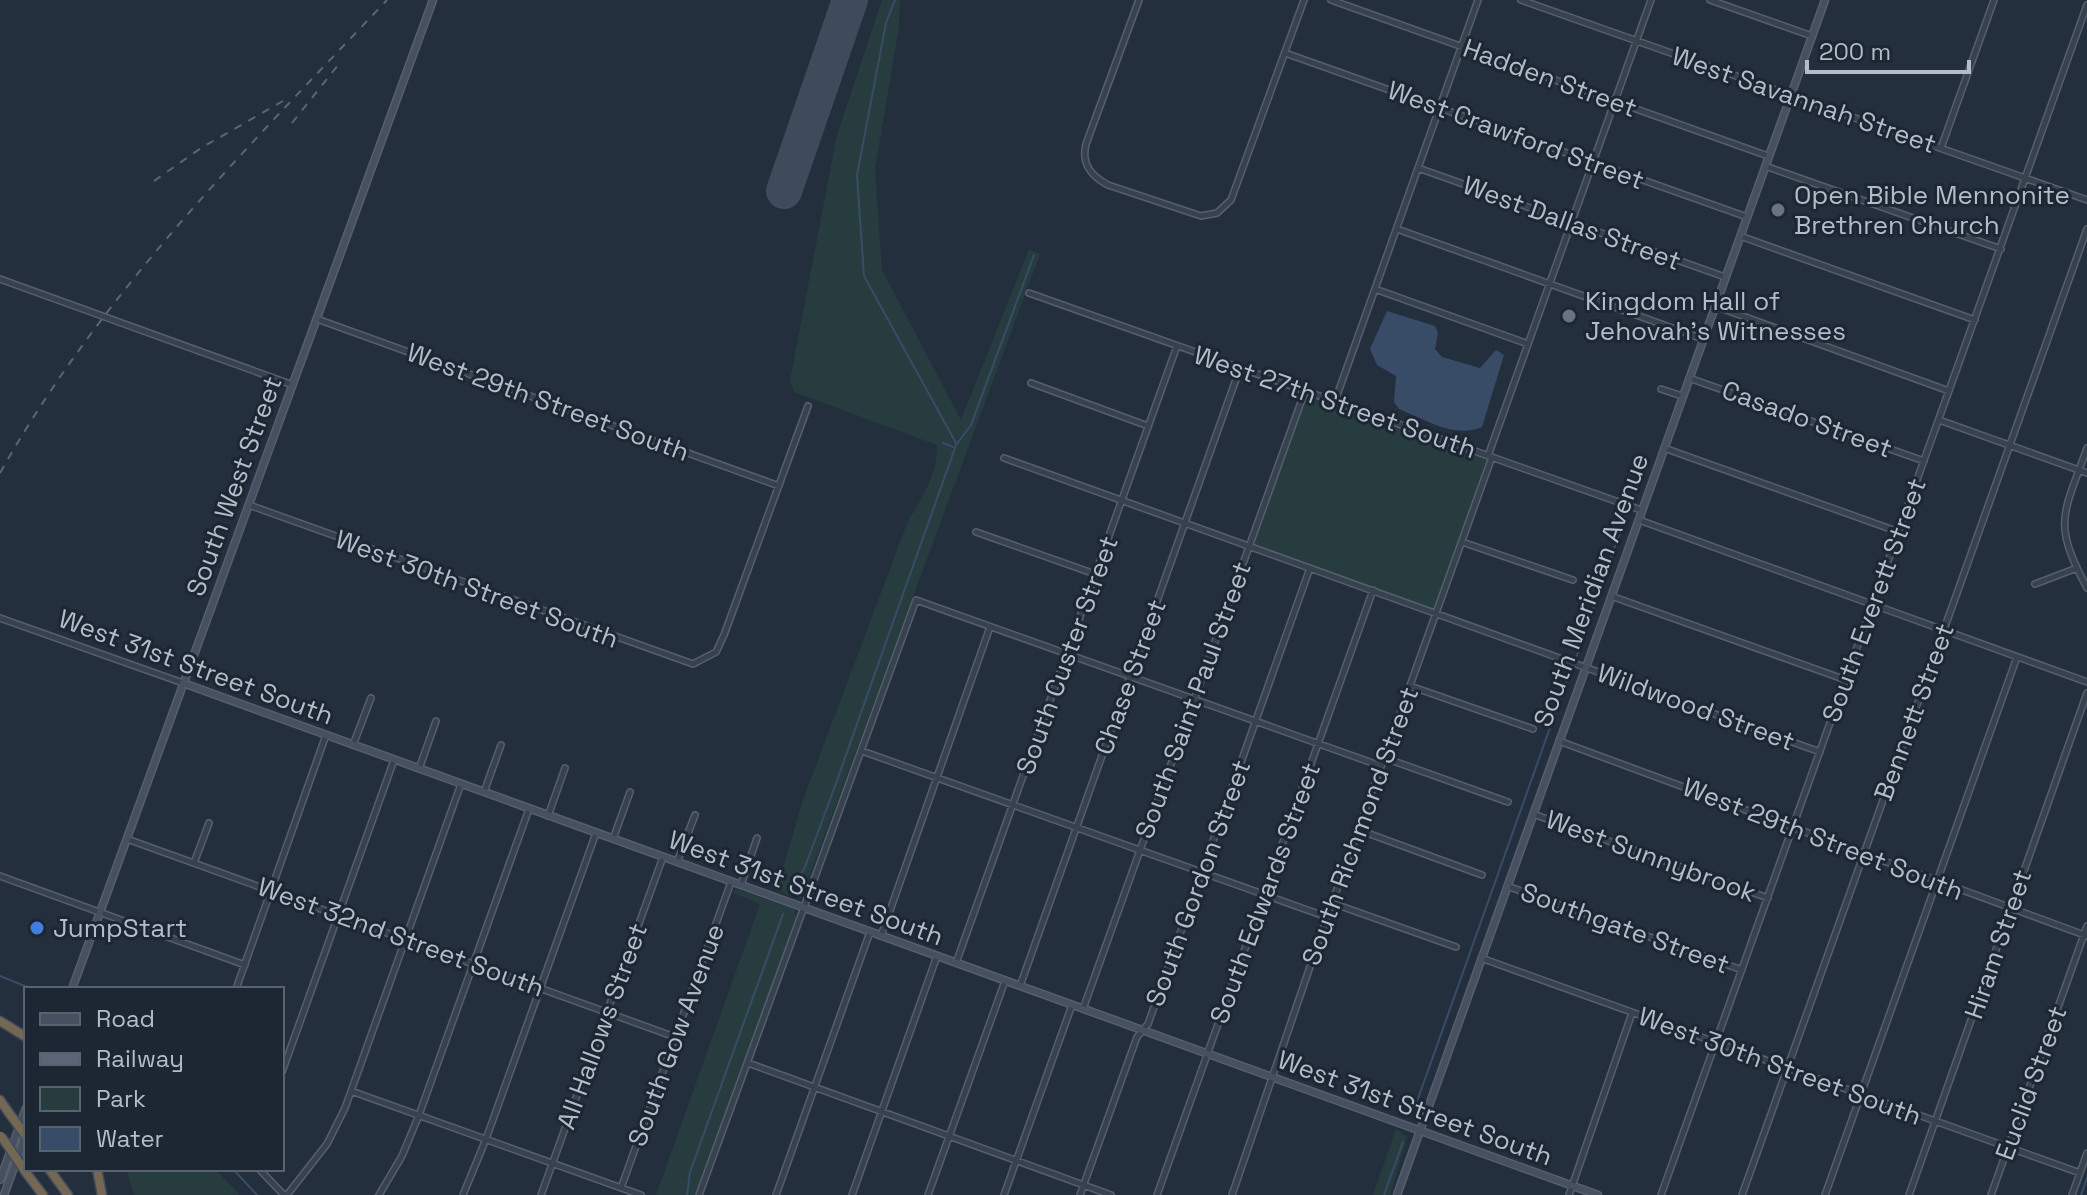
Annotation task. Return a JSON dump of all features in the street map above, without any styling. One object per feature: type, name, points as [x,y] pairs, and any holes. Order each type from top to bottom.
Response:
[{"type":"highway","points":[[0,1021],[24,1036]]},
{"type":"highway","points":[[0,1100],[24,1132]]},
{"type":"highway","points":[[0,1136],[24,1170]]},
{"type":"highway","points":[[25,1171],[43,1195]]},
{"type":"highway","points":[[50,1171],[68,1195]]},
{"type":"highway","points":[[97,1171],[102,1195]]},
{"type":"street","name":"South West Street","points":[[74,987],[433,0]]},
{"type":"street","points":[[1139,0],[1086,144],[1088,169],[1108,185],[1196,216],[1219,212],[1233,196],[1304,0]]},
{"type":"street","name":"Hadden Street","points":[[1331,0],[1768,156]]},
{"type":"street","points":[[1335,401],[1478,0]]},
{"type":"street","name":"West Savannah Street","points":[[1521,0],[2087,200]]},
{"type":"street","name":"South Richmond Street","points":[[1232,1195],[1651,0]]},
{"type":"street","points":[[1710,0],[1812,36]]},
{"type":"street","name":"South Meridian Avenue","points":[[1397,1195],[1825,0]]},
{"type":"street","points":[[1941,148],[1994,0]]},
{"type":"street","name":"South Everett Street","points":[[1661,1195],[2087,5]]},
{"type":"street","name":"West Crawford Street","points":[[1285,53],[1747,217]]},
{"type":"street","points":[[1765,166],[2001,249]]},
{"type":"street","name":"West Dallas Street","points":[[1418,168],[1725,277]]},
{"type":"street","points":[[1397,229],[1703,339]]},
{"type":"street","name":"Bennett Street","points":[[1742,1195],[2087,229]]},
{"type":"street","points":[[1740,236],[1975,320]]},
{"type":"street","points":[[0,279],[293,385]]},
{"type":"street","points":[[1375,289],[1528,344]]},
{"type":"street","name":"West 27th Street South","points":[[1029,293],[1641,510]]},
{"type":"street","points":[[1715,306],[1949,391]]},
{"type":"street","name":"West 29th Street South","points":[[317,319],[779,486]]},
{"type":"street","name":"South Custer Street","points":[[956,963],[1177,346]]},
{"type":"street","name":"Chase Street","points":[[1020,986],[1240,368]]},
{"type":"street","name":"Casado Street","points":[[1689,378],[1924,461]]},
{"type":"street","points":[[1031,383],[1148,426]]},
{"type":"street","points":[[1661,389],[1682,396]]},
{"type":"street","name":"South Saint Paul Street","points":[[1083,1009],[1305,391]]},
{"type":"street","points":[[779,486],[808,406]]},
{"type":"street","points":[[1939,420],[2087,473]]},
{"type":"street","points":[[1664,448],[1899,532]]},
{"type":"street","points":[[2087,448],[2062,527],[2064,543],[2087,588]]},
{"type":"street","name":"Wildwood Street","points":[[1004,458],[1820,752]]},
{"type":"street","name":"West 30th Street South","points":[[249,505],[677,661],[693,664],[716,652],[779,486]]},
{"type":"street","points":[[1638,520],[2087,682]]},
{"type":"street","points":[[976,532],[1095,574]]},
{"type":"street","points":[[1462,542],[1573,580]]},
{"type":"street","name":"South Gordon Street","points":[[1080,1195],[1137,1037],[1144,1031],[1310,568]]},
{"type":"street","points":[[2035,584],[2077,568]]},
{"type":"street","name":"South Edwards Street","points":[[1157,1195],[1373,590]]},
{"type":"street","points":[[1611,596],[1846,680]]},
{"type":"street","points":[[699,1195],[916,600],[1381,766]]},
{"type":"street","name":"West 31st Street South","points":[[0,618],[1598,1195]]},
{"type":"street","points":[[881,936],[990,627]]},
{"type":"street","points":[[1825,1195],[2017,657]]},
{"type":"street","points":[[1410,686],[1533,729]]},
{"type":"street","name":"Hiram Street","points":[[1909,1195],[2087,693]]},
{"type":"street","points":[[353,745],[371,698]]},
{"type":"street","points":[[419,769],[436,721]]},
{"type":"street","points":[[237,987],[326,735]]},
{"type":"street","name":"West 29th Street South","points":[[1559,740],[1794,825],[1863,856],[2085,936]]},
{"type":"street","points":[[484,792],[501,745]]},
{"type":"street","points":[[862,751],[1327,917]]},
{"type":"street","points":[[1385,758],[1508,802]]},
{"type":"street","points":[[284,1066],[394,760]]},
{"type":"street","points":[[548,816],[565,768]]},
{"type":"street","points":[[261,1171],[286,1195],[327,1144],[351,1091],[461,784]]},
{"type":"street","points":[[613,839],[630,792]]},
{"type":"street","points":[[379,1195],[402,1156],[419,1115],[529,809]]},
{"type":"street","name":"West Sunnybrook","points":[[1533,814],[1768,898]]},
{"type":"street","points":[[677,862],[695,815]]},
{"type":"street","points":[[194,863],[209,823]]},
{"type":"street","points":[[1359,830],[1482,875]]},
{"type":"street","points":[[463,1195],[596,833]]},
{"type":"street","points":[[741,885],[757,838]]},
{"type":"street","name":"West 32nd Street South","points":[[126,839],[675,1037]]},
{"type":"street","name":"All Hallows Street","points":[[541,1195],[663,857]]},
{"type":"street","points":[[0,876],[245,965]]},
{"type":"street","name":"South Gow Avenue","points":[[621,1188],[731,882]]},
{"type":"street","name":"Southgate Street","points":[[1507,886],[1742,970]]},
{"type":"street","points":[[1332,903],[1456,947]]},
{"type":"street","name":"Euclid Street","points":[[1991,1195],[2087,926]]},
{"type":"street","points":[[776,1195],[870,932]]},
{"type":"street","points":[[852,1195],[937,956]]},
{"type":"street","name":"West 30th Street South","points":[[1481,958],[2080,1173]]},
{"type":"street","points":[[928,1195],[1005,981]]},
{"type":"street","points":[[1004,1195],[1072,1005]]},
{"type":"street","points":[[1569,1195],[1632,1013]]},
{"type":"street","points":[[748,1063],[1111,1195]]},
{"type":"street","points":[[351,1091],[641,1195]]},
{"type":"street","points":[[0,1180],[24,1114]]},
{"type":"street","points":[[4,1195],[24,1140]]},
{"type":"street","points":[[2072,1195],[2087,1153]]},
{"type":"green space","points":[[882,0],[900,0],[899,27],[875,168],[882,270],[961,420],[1029,249],[1040,254],[801,899],[776,891],[803,800],[908,521],[928,485],[937,455],[937,445],[794,392],[790,380],[837,135]]},
{"type":"green space","points":[[1305,391],[1492,457],[1437,613],[1249,545]]},
{"type":"green space","points":[[736,889],[794,909],[796,918],[696,1195],[656,1195],[760,904],[731,892]]},
{"type":"green space","points":[[1396,1129],[1407,1137],[1390,1195],[1373,1195]]},
{"type":"green space","points":[[127,1171],[217,1171],[240,1195],[134,1195]]},
{"type":"water","points":[[1387,311],[1435,326],[1438,333],[1435,349],[1442,357],[1480,368],[1496,350],[1504,355],[1482,427],[1461,431],[1450,429],[1399,409],[1394,402],[1396,376],[1377,365],[1370,349]]},
{"type":"waterway","points":[[895,0],[886,23],[857,175],[864,276],[956,443]]},
{"type":"waterway","points":[[793,887],[805,867],[835,786],[956,445],[971,425],[1034,255]]},
{"type":"waterway","points":[[943,443],[953,447]]},
{"type":"waterway","points":[[1576,658],[1626,515]]},
{"type":"waterway","points":[[1414,1110],[1572,666]]},
{"type":"waterway","points":[[687,1195],[690,1172],[783,914]]},
{"type":"waterway","points":[[0,976],[27,987]]},
{"type":"waterway","points":[[1384,1195],[1403,1142]]},
{"type":"waterway","points":[[235,1171],[257,1195]]},
{"type":"waterway","points":[[2081,1195],[2087,1178]]},
{"type":"runway","points":[[784,191],[850,0]]},
{"type":"railway","points":[[0,473],[40,407],[130,283],[229,168],[387,0]]},
{"type":"railway","points":[[292,123],[339,64]]},
{"type":"railway","points":[[154,181],[201,148],[283,101]]},
{"type":"place","name":"Open Bible Mennonite Brethren Church","points":[[1778,210]]},
{"type":"place","name":"Kingdom Hall of Jehovah's Witnesses","points":[[1569,316]]},
{"type":"place","name":"JumpStart","points":[[37,928]]}]
